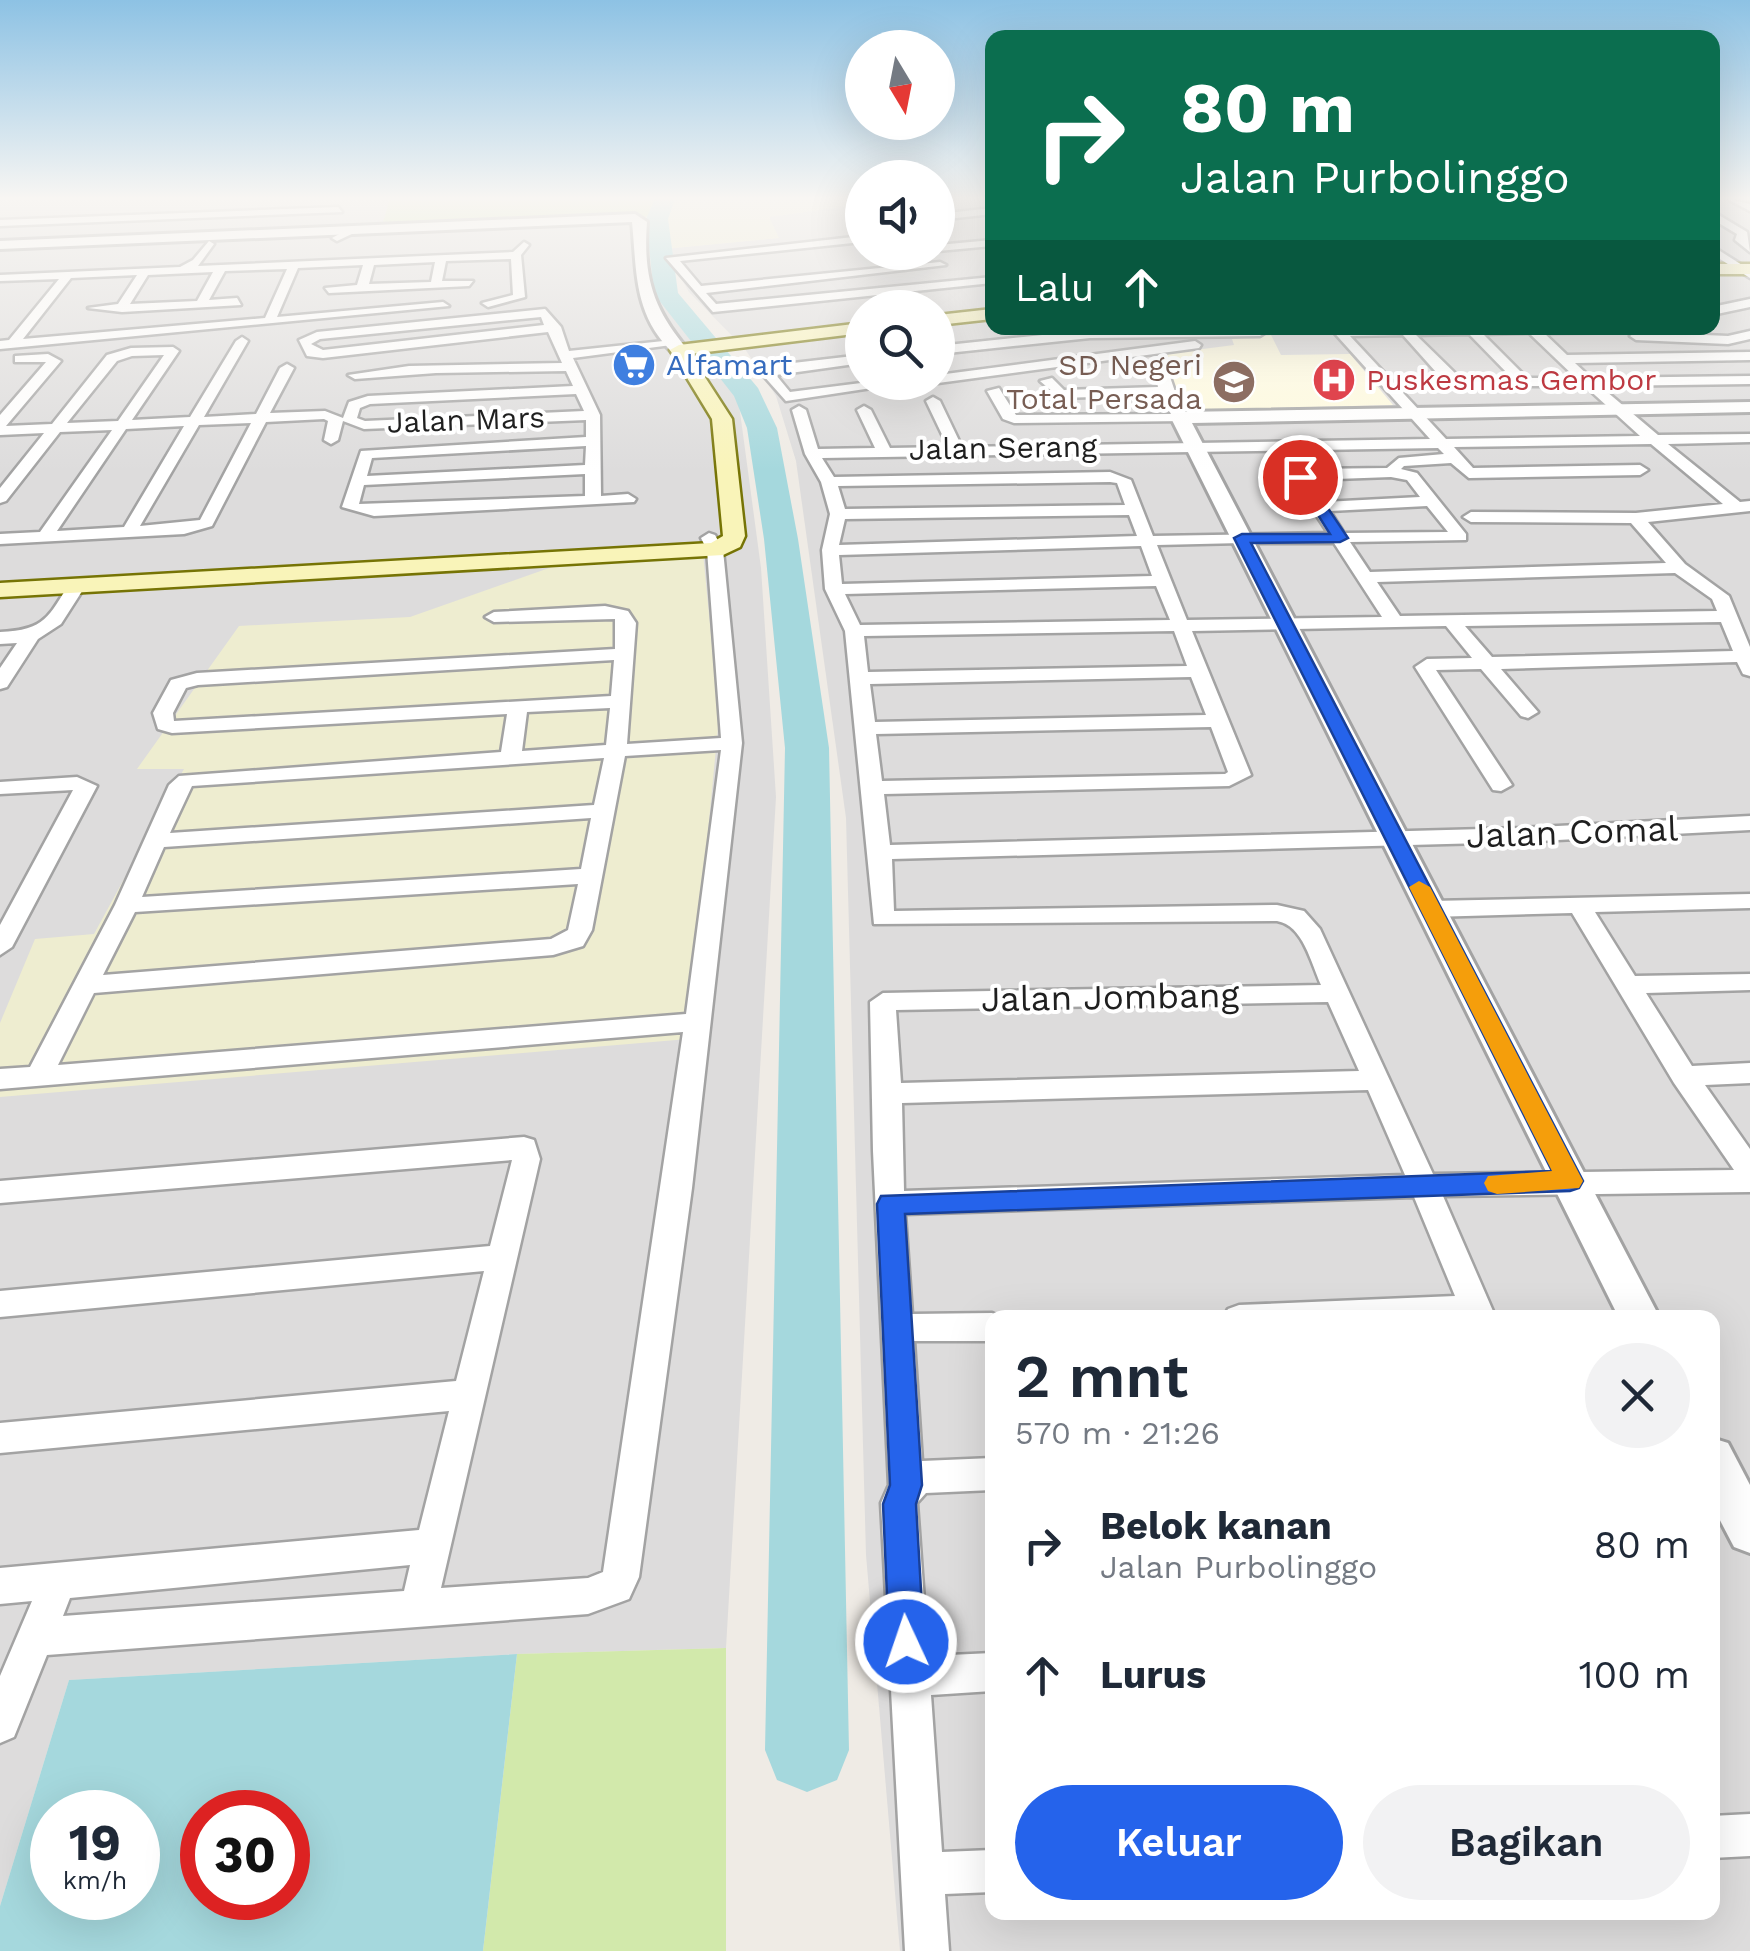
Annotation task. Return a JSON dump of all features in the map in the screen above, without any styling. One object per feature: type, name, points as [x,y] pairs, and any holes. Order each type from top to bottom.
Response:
[{"type":"main road","points":[[955,316],[985,313]]},
{"type":"main road","points":[[678,347],[719,339],[845,328]]},
{"type":"main road","points":[[678,347],[845,328]]},
{"type":"main road","points":[[0,590],[732,542],[724,428],[678,347]]},
{"type":"main road","points":[[0,582],[712,544]]},
{"type":"street","points":[[11,341],[55,290]]},
{"type":"street","points":[[122,308],[133,290]]},
{"type":"street","points":[[201,304],[208,290]]},
{"type":"street","points":[[271,318],[283,290]]},
{"type":"street","points":[[473,304],[519,298],[519,290]]},
{"type":"street","points":[[355,375],[401,369],[430,372],[678,347],[644,290]]},
{"type":"street","points":[[697,290],[710,307],[718,308],[889,290]]},
{"type":"street","points":[[94,308],[238,302]]},
{"type":"street","points":[[1720,309],[1750,303]]},
{"type":"street","points":[[11,341],[455,306]]},
{"type":"street","points":[[555,327],[323,354],[312,353],[303,342],[318,336],[548,314],[555,327],[584,390],[593,415],[593,501]]},
{"type":"street","points":[[955,348],[1092,335]]},
{"type":"street","points":[[1115,335],[1141,354]]},
{"type":"street","points":[[955,376],[1141,354],[1218,341],[1230,335]]},
{"type":"street","points":[[1342,335],[1409,412],[1472,474],[1640,470]]},
{"type":"street","points":[[1411,335],[1452,380],[1750,380]]},
{"type":"street","points":[[1477,335],[1524,383]]},
{"type":"street","points":[[1539,335],[1652,439],[1742,506]]},
{"type":"street","points":[[1704,335],[1747,338]]},
{"type":"street","points":[[129,532],[242,341]]},
{"type":"street","points":[[0,498],[114,356],[174,352],[44,537]]},
{"type":"street","points":[[1566,359],[1750,356]]},
{"type":"street","points":[[0,360],[54,361],[0,428]]},
{"type":"street","points":[[845,361],[776,369],[769,374],[786,396],[845,389]]},
{"type":"street","points":[[0,539],[184,529],[206,523],[287,368]]},
{"type":"street","points":[[1162,374],[1173,404],[1636,1310]]},
{"type":"street","points":[[1048,381],[1060,394],[1173,404],[1409,412],[1750,407]]},
{"type":"street","name":"Jalan Mars","points":[[584,390],[368,400],[356,403],[350,422],[358,425],[593,415]]},
{"type":"street","points":[[994,391],[1008,416],[1014,419],[1173,404]]},
{"type":"street","points":[[933,401],[956,448]]},
{"type":"street","points":[[799,410],[812,454],[829,482],[838,514],[830,550],[834,589],[854,631],[861,678],[880,852],[882,919],[1296,916],[1308,930],[1373,1080],[1425,1184],[1477,1310]]},
{"type":"street","points":[[864,410],[883,450]]},
{"type":"street","points":[[0,428],[330,416],[336,419],[331,440]]},
{"type":"street","name":"Jalan Serang","points":[[812,454],[956,448],[1750,438]]},
{"type":"street","points":[[594,440],[374,452],[363,457],[350,506],[361,511],[628,500]]},
{"type":"street","points":[[1391,472],[1399,462],[1453,458]]},
{"type":"street","points":[[356,481],[594,468]]},
{"type":"street","points":[[830,550],[1242,538],[1340,538],[1458,538],[1412,476],[1391,472],[1302,476],[1320,507],[1340,538],[1366,577],[1393,620]]},
{"type":"street","points":[[829,482],[1110,477],[1124,482],[1240,772],[1238,778],[871,788]]},
{"type":"street","points":[[1320,507],[1432,502]]},
{"type":"street","points":[[1454,530],[1480,530],[1471,517],[1636,518],[1742,506]]},
{"type":"street","points":[[838,514],[1135,510]]},
{"type":"street","points":[[1501,785],[1424,668],[1433,663],[1747,663],[1738,627],[1716,590],[1679,568],[1636,518]]},
{"type":"street","points":[[37,1638],[588,1596],[616,1586],[621,1577],[732,743],[712,544]]},
{"type":"street","points":[[1366,577],[1679,568]]},
{"type":"street","points":[[834,589],[1162,581]]},
{"type":"street","points":[[0,638],[30,637],[48,630],[77,586]]},
{"type":"street","points":[[86,985],[569,943],[580,930],[616,751],[627,624],[615,612],[494,616]]},
{"type":"street","points":[[854,631],[1449,619],[1738,627]]},
{"type":"street","points":[[1449,619],[1528,712]]},
{"type":"street","points":[[0,683],[30,637]]},
{"type":"street","points":[[623,701],[172,727],[165,725],[163,713],[178,684],[197,679],[626,654]]},
{"type":"street","points":[[861,678],[1198,671]]},
{"type":"street","points":[[511,758],[518,708]]},
{"type":"street","points":[[866,728],[1219,721]]},
{"type":"street","points":[[40,1076],[127,905],[180,785],[191,779],[732,743]]},
{"type":"street","points":[[0,788],[77,783],[86,786],[0,947]]},
{"type":"street","points":[[156,841],[604,810]]},
{"type":"street","name":"Jalan Comal","points":[[880,852],[1394,838],[1750,823]]},
{"type":"street","points":[[127,905],[589,876]]},
{"type":"street","points":[[1431,910],[1750,901]]},
{"type":"street","points":[[1578,904],[1684,1076],[1750,1171]]},
{"type":"street","points":[[1632,986],[1750,982]]},
{"type":"street","name":"Jalan Jombang","points":[[888,1093],[883,1002],[1337,993]]},
{"type":"street","points":[[0,1079],[697,1022]]},
{"type":"street","points":[[1684,1076],[1750,1073]]},
{"type":"street","points":[[927,1951],[900,1504],[906,1485],[888,1093],[1373,1080]]},
{"type":"street","points":[[0,1192],[520,1146],[526,1151],[418,1608]]},
{"type":"street","points":[[891,1204],[1425,1184],[1750,1181]]},
{"type":"street","points":[[0,1304],[502,1257]]},
{"type":"street","points":[[898,1328],[985,1327]]},
{"type":"street","points":[[0,1438],[466,1395]]},
{"type":"street","points":[[1720,1473],[1750,1531]]},
{"type":"street","points":[[906,1485],[923,1477],[985,1474]]},
{"type":"street","points":[[0,1586],[430,1546]]},
{"type":"street","points":[[0,1724],[59,1580]]},
{"type":"street","points":[[908,1677],[985,1672]]},
{"type":"street","points":[[1720,1836],[1750,1835]]},
{"type":"street","points":[[924,1874],[985,1871]]},
{"type":"shaded area","points":[[0,290],[655,290],[738,397],[761,568],[776,797],[726,1648],[517,1654],[69,1680],[35,1790],[30,1790],[30,1808],[0,1906]]},
{"type":"shaded area","points":[[688,290],[845,290],[845,400],[955,400],[955,290],[985,290],[985,335],[1720,335],[1720,290],[1750,290],[1750,1951],[900,1951],[866,1555],[846,818],[796,461],[776,396],[745,349]]},
{"type":"shaded area","name":"SD Negeri Total Persada","points":[[1271,335],[1281,355],[1350,354],[1393,405],[1185,410],[1156,355],[1234,345],[1232,339]]},
{"type":"green space","points":[[703,553],[719,717],[688,1039],[0,1097],[0,1023],[35,939],[94,934],[184,769],[137,769],[239,626],[410,617],[566,562]]},
{"type":"green space","points":[[726,1648],[726,1951],[483,1951],[517,1654]]},
{"type":"water","points":[[517,1654],[483,1951],[0,1951],[0,1906],[30,1808],[30,1920],[160,1920],[160,1790],[35,1790],[69,1680]]},
{"type":"waterway","points":[[666,290],[748,394],[762,428],[781,539],[807,748],[807,1750]]},
{"type":"slow traffic","points":[[1419,887],[1570,1181],[1497,1183]]},
{"type":"place","name":"Alfamart","points":[[634,365]]},
{"type":"place","name":"Puskesmas Gembor","points":[[1334,380]]},
{"type":"place","name":"SD Negeri Total Persada","points":[[1234,382]]},
{"type":"route","points":[[906,1642],[900,1504],[906,1485],[891,1204],[1570,1181],[1242,538],[1340,538],[1300,477]]}]
